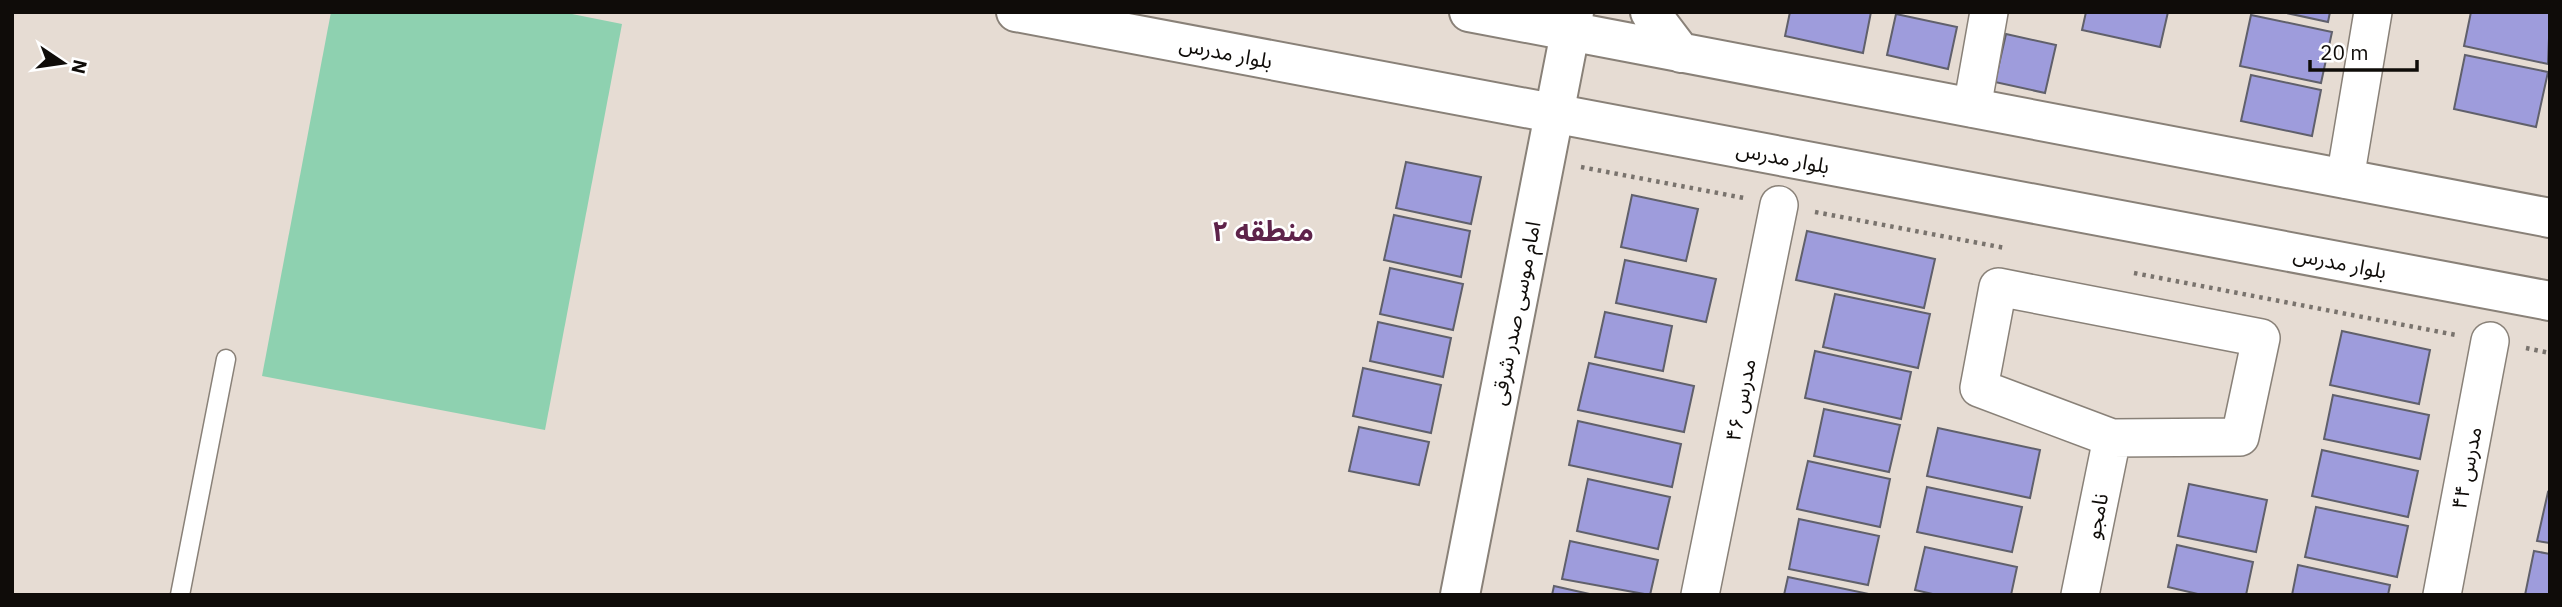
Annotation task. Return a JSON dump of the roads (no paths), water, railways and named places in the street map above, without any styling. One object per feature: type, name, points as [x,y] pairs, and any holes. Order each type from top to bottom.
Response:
[{"type":"main road","name":"بلوار مدرس","points":[[1016,12],[2550,301]]},
{"type":"main road","points":[[1469,12],[1572,22],[1681,53],[2550,218]]},
{"type":"main road","points":[[1650,12],[1681,53]]},
{"type":"main road","name":"امام موسی صدر شرقی","points":[[1460,595],[1572,22]]},
{"type":"street","points":[[1972,107],[1989,12]]},
{"type":"street","points":[[2345,179],[2373,12]]},
{"type":"street","name":"مدرس ۴۶","points":[[1700,595],[1779,205]]},
{"type":"street","points":[[1998,287],[2261,338],[2240,437],[2112,438],[1979,388],[1998,287]]},
{"type":"street","name":"مدرس ۴۴","points":[[2442,595],[2490,341]]},
{"type":"street","name":"نامجو","points":[[2080,595],[2112,438]]},
{"type":"lane","points":[[180,595],[226,359]]},
{"type":"district","name":"منطقه ۲","points":[[1263,230]]}]
